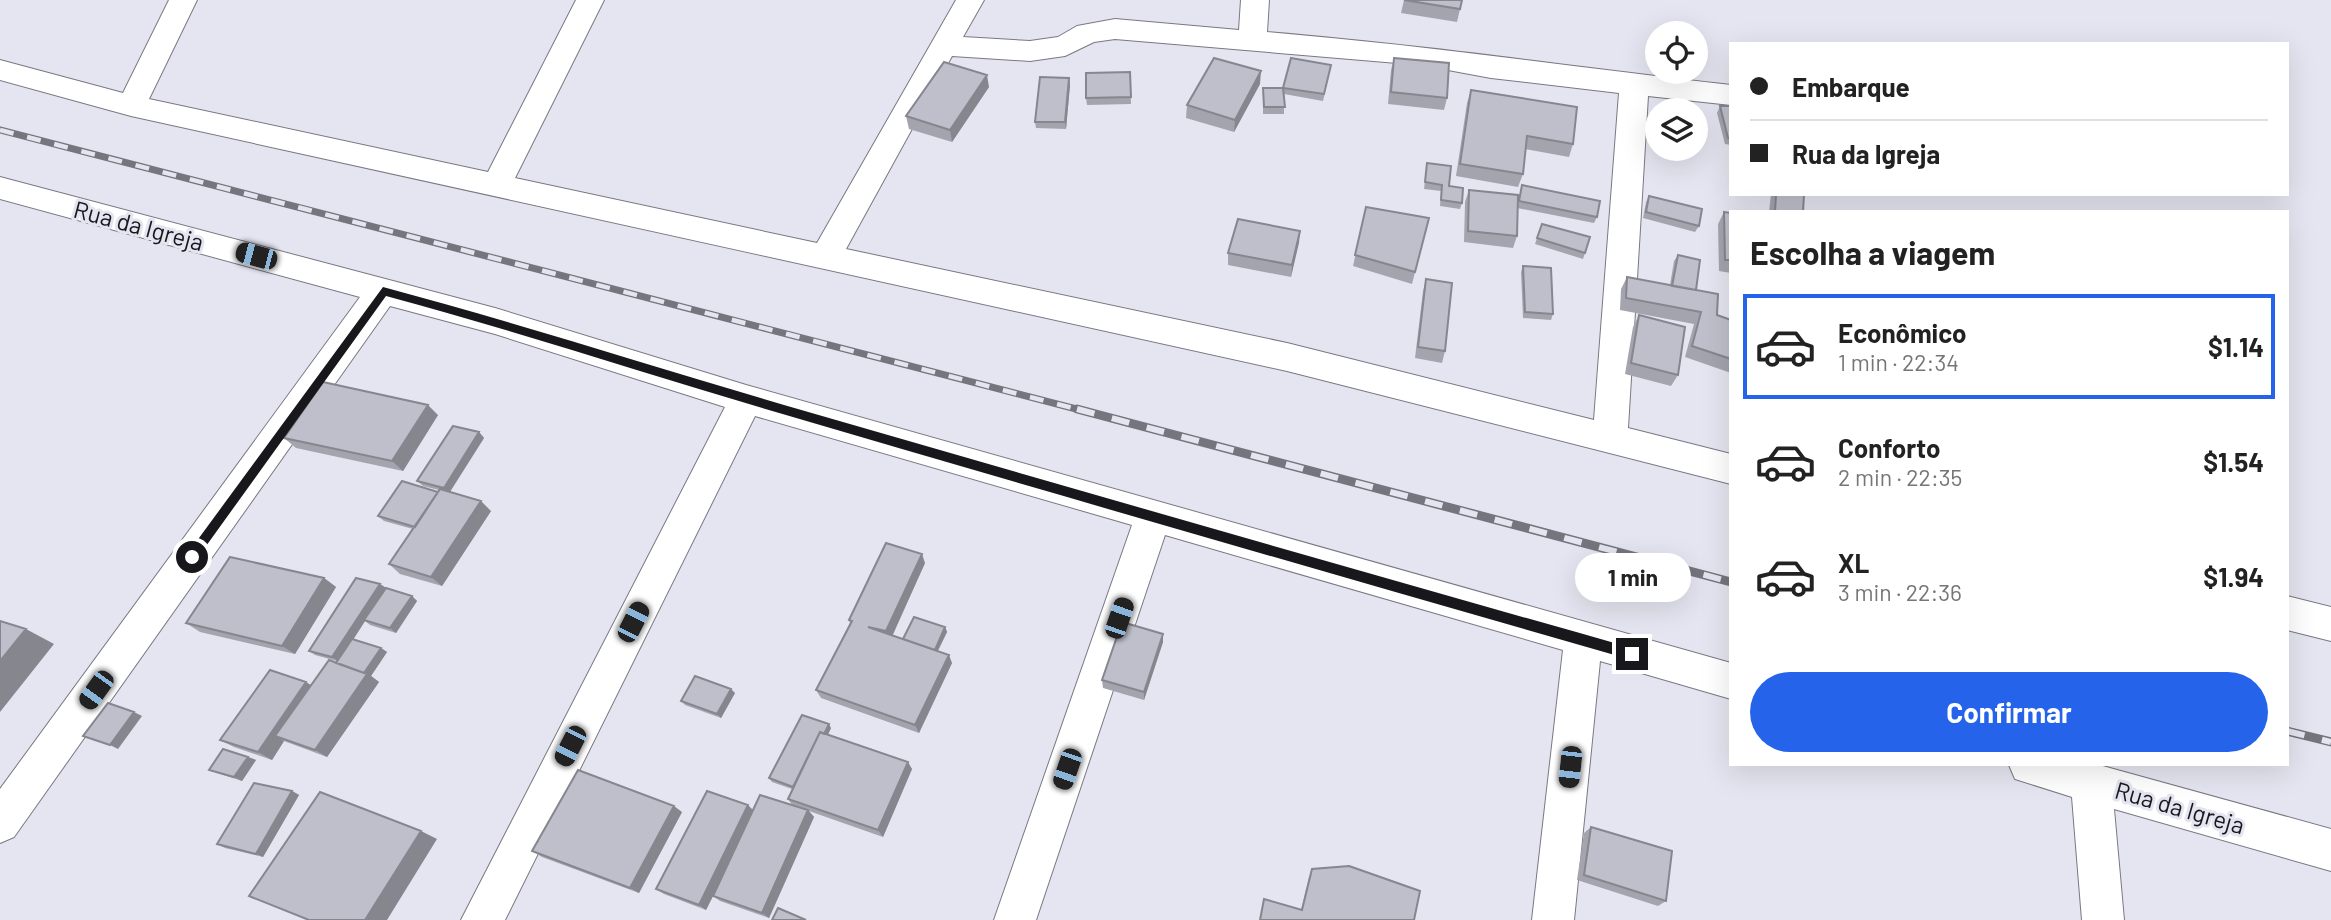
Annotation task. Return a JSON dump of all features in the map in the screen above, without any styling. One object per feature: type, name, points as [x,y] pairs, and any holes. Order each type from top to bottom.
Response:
[{"type":"street","points":[[131,106],[164,44],[183,0]]},
{"type":"street","points":[[496,186],[590,0]]},
{"type":"street","points":[[825,257],[970,0]]},
{"type":"street","points":[[1253,39],[1255,0]]},
{"type":"street","points":[[943,46],[1030,51],[1065,46],[1087,33],[1115,29],[1421,55],[1491,68],[1729,95]]},
{"type":"street","points":[[0,70],[131,106],[1287,357],[1729,469]]},
{"type":"street","points":[[1610,439],[1634,86]]},
{"type":"street","name":"Rua da Igreja","points":[[0,188],[495,321],[746,398],[1153,517],[1729,680]]},
{"type":"street","points":[[0,823],[383,291]]},
{"type":"street","points":[[482,920],[746,398]]},
{"type":"street","points":[[1016,920],[1153,517]]},
{"type":"street","points":[[2289,614],[2331,624]]},
{"type":"street","points":[[1553,920],[1583,640]]},
{"type":"street","name":"Rua da Igreja","points":[[2033,766],[2331,850]]},
{"type":"street","points":[[2091,782],[2102,920]]},
{"type":"building","points":[[1404,0],[1462,0],[1460,9]]},
{"type":"building","points":[[1214,58],[1261,71],[1235,120],[1187,105]]},
{"type":"building","points":[[1291,58],[1331,65],[1324,94],[1283,88]]},
{"type":"building","points":[[1394,58],[1449,63],[1447,98],[1391,92]]},
{"type":"building","points":[[944,62],[987,75],[950,130],[906,116]]},
{"type":"building","points":[[1130,72],[1131,97],[1086,98],[1086,73]]},
{"type":"building","points":[[1040,77],[1069,78],[1065,122],[1035,122]]},
{"type":"building","points":[[1263,88],[1283,88],[1285,107],[1264,107]]},
{"type":"building","points":[[1471,90],[1577,107],[1573,144],[1527,136],[1523,174],[1460,164]]},
{"type":"building","points":[[1720,106],[1729,106],[1728,138]]},
{"type":"building","points":[[1427,163],[1451,166],[1449,186],[1463,188],[1462,203],[1441,200],[1442,185],[1425,182]]},
{"type":"building","points":[[1522,185],[1600,201],[1597,217],[1519,201]]},
{"type":"building","points":[[1469,190],[1518,195],[1517,236],[1468,231]]},
{"type":"building","points":[[1649,196],[1702,209],[1699,226],[1646,212]]},
{"type":"building","points":[[1776,196],[1804,196],[1803,210],[1775,210]]},
{"type":"building","points":[[1366,207],[1429,218],[1415,272],[1355,255]]},
{"type":"building","points":[[1724,212],[1729,213],[1729,260],[1725,260]]},
{"type":"building","points":[[1238,219],[1300,231],[1292,265],[1228,253]]},
{"type":"building","points":[[1542,224],[1590,237],[1585,253],[1537,238]]},
{"type":"building","points":[[1678,255],[1700,260],[1696,290],[1672,286]]},
{"type":"building","points":[[1523,266],[1551,268],[1553,314],[1525,312]]},
{"type":"building","points":[[1627,277],[1718,294],[1717,315],[1729,319],[1729,358],[1692,346],[1701,312],[1626,298]]},
{"type":"building","points":[[1426,279],[1452,283],[1445,351],[1418,347]]},
{"type":"building","points":[[1639,315],[1685,327],[1678,375],[1631,363]]},
{"type":"building","points":[[323,382],[428,405],[392,461],[284,438]]},
{"type":"building","points":[[453,426],[479,432],[444,488],[417,481]]},
{"type":"building","points":[[402,481],[438,492],[415,527],[378,516]]},
{"type":"building","points":[[440,489],[481,501],[431,577],[389,564]]},
{"type":"building","points":[[886,543],[922,554],[886,631],[868,627],[949,655],[915,725],[816,690],[852,621],[849,620]]},
{"type":"building","points":[[230,557],[324,578],[282,646],[186,623]]},
{"type":"building","points":[[356,578],[380,584],[332,657],[309,651]]},
{"type":"building","points":[[386,588],[412,596],[390,628],[364,620]]},
{"type":"building","points":[[914,617],[945,627],[935,650],[903,639]]},
{"type":"building","points":[[0,621],[26,629],[0,661]]},
{"type":"building","points":[[1122,622],[1163,634],[1144,692],[1102,680]]},
{"type":"building","points":[[352,639],[381,648],[364,673],[336,663]]},
{"type":"building","points":[[329,660],[367,674],[315,750],[275,736]]},
{"type":"building","points":[[270,670],[306,682],[258,752],[220,740]]},
{"type":"building","points":[[695,676],[731,689],[717,714],[681,701]]},
{"type":"building","points":[[108,703],[134,712],[110,745],[83,736]]},
{"type":"building","points":[[802,715],[829,724],[824,734],[820,732],[793,787],[769,778]]},
{"type":"building","points":[[820,732],[908,762],[878,830],[788,799]]},
{"type":"building","points":[[223,749],[248,757],[234,777],[209,770]]},
{"type":"building","points":[[578,770],[674,806],[630,888],[532,851]]},
{"type":"building","points":[[254,783],[292,791],[256,854],[217,844]]},
{"type":"building","points":[[707,791],[748,805],[699,905],[656,889]]},
{"type":"building","points":[[320,792],[421,831],[365,920],[309,920],[249,896]]},
{"type":"building","points":[[760,795],[808,810],[762,913],[713,896]]},
{"type":"building","points":[[1591,827],[1672,851],[1666,901],[1584,875]]},
{"type":"building","points":[[1349,866],[1420,891],[1414,920],[1260,920],[1264,899],[1302,910],[1312,869]]},
{"type":"building","points":[[778,908],[806,920],[772,920]]},
{"type":"railway","points":[[0,130],[1084,411]]},
{"type":"railway","points":[[1077,409],[1729,581]]},
{"type":"railway","points":[[2289,732],[2331,742]]},
{"type":"route","points":[[192,557],[383,291],[495,321],[746,398],[1632,654]]}]
